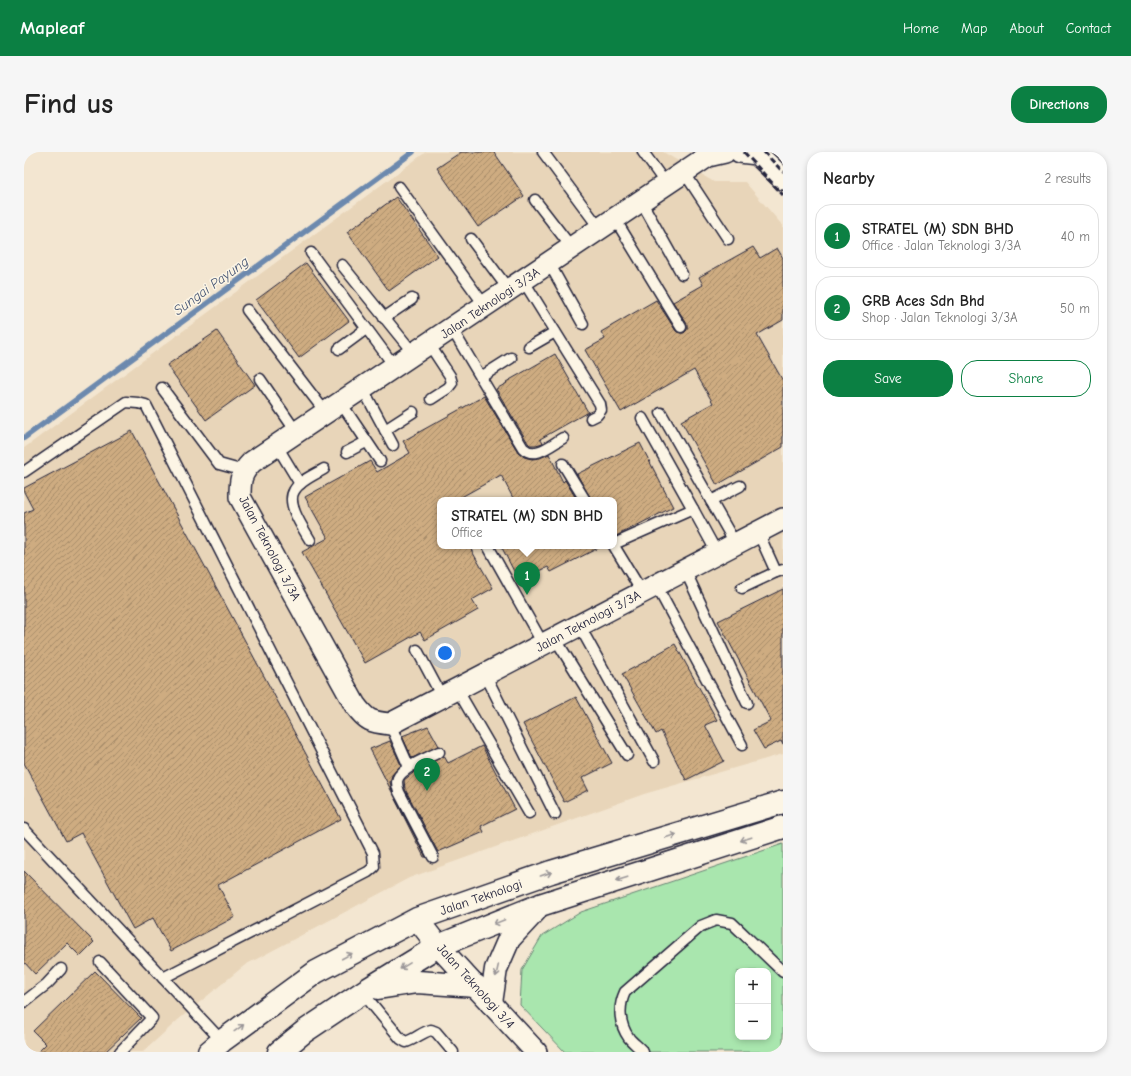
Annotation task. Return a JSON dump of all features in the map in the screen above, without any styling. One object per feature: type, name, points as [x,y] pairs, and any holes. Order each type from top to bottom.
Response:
[{"type":"street","name":"Jalan Teknologi 3/3A","points":[[724,152],[708,156],[252,462],[244,471],[240,483],[240,497],[355,705],[363,716],[376,722],[390,724],[783,519]]},
{"type":"street","points":[[740,152],[757,154],[783,179]]},
{"type":"street","name":"Jalan Teknologi","points":[[215,1046],[316,972],[417,920],[551,872],[783,802]]},
{"type":"street","points":[[283,1051],[305,1031],[365,991],[438,946],[540,905],[783,827]]},
{"type":"street","points":[[491,1003],[496,969],[509,939],[540,905]]},
{"type":"street","name":"Jalan Teknologi 3/4","points":[[417,920],[438,946],[536,1052]]},
{"type":"street","points":[[365,991],[417,982],[476,986]]},
{"type":"lane","points":[[543,152],[608,224],[681,327]]},
{"type":"lane","points":[[643,152],[666,184]]},
{"type":"lane","points":[[684,172],[728,239]]},
{"type":"lane","points":[[399,187],[485,306]]},
{"type":"lane","points":[[535,200],[572,248]]},
{"type":"lane","points":[[641,201],[682,274]]},
{"type":"lane","points":[[471,240],[516,285],[555,332],[600,404],[600,410],[597,415],[591,418]]},
{"type":"lane","points":[[311,253],[395,367]]},
{"type":"lane","points":[[549,263],[584,324]]},
{"type":"lane","points":[[342,265],[384,318],[450,376],[452,383],[448,388],[431,399]]},
{"type":"lane","points":[[384,318],[412,299]]},
{"type":"lane","points":[[247,310],[333,408],[366,442],[380,461]]},
{"type":"lane","points":[[339,349],[366,329]]},
{"type":"lane","points":[[452,329],[523,448],[528,452],[539,452],[563,438]]},
{"type":"lane","points":[[529,347],[555,332]]},
{"type":"lane","points":[[481,376],[511,358]]},
{"type":"lane","points":[[260,379],[296,433]]},
{"type":"lane","points":[[162,388],[219,464],[244,471]]},
{"type":"lane","points":[[363,388],[393,445]]},
{"type":"lane","points":[[24,472],[126,402],[146,405],[373,853],[374,867],[368,872],[163,978]]},
{"type":"lane","points":[[385,430],[413,412]]},
{"type":"lane","points":[[661,413],[736,543]]},
{"type":"lane","points":[[642,418],[717,553]]},
{"type":"lane","points":[[347,452],[366,442]]},
{"type":"lane","points":[[277,446],[300,484]]},
{"type":"lane","points":[[563,464],[583,497]]},
{"type":"lane","points":[[310,540],[292,505],[293,491],[300,484],[324,469]]},
{"type":"lane","points":[[711,501],[740,486]]},
{"type":"lane","points":[[617,544],[693,509]]},
{"type":"lane","points":[[742,588],[780,571],[758,532]]},
{"type":"lane","points":[[490,549],[549,641],[627,755]]},
{"type":"lane","points":[[617,549],[649,589],[742,745]]},
{"type":"lane","points":[[685,570],[747,703]]},
{"type":"lane","points":[[579,625],[654,762]]},
{"type":"lane","points":[[417,650],[450,693],[529,813]]},
{"type":"lane","points":[[485,674],[555,814]]},
{"type":"lane","points":[[390,724],[409,767]]},
{"type":"lane","points":[[433,857],[399,792],[396,782],[399,774],[409,767],[439,752]]},
{"type":"lane","points":[[24,829],[163,978],[215,1046]]},
{"type":"lane","points":[[643,1052],[629,1038],[624,1027],[620,1013],[621,1001],[625,992],[701,926],[716,920],[732,923],[783,972]]},
{"type":"lane","points":[[100,962],[152,1018],[120,1052]]},
{"type":"lane","points":[[24,1002],[47,984],[61,969]]},
{"type":"lane","points":[[365,991],[401,1039],[406,1042],[413,1040],[425,1031],[431,1030],[436,1032],[454,1052]]},
{"type":"shaded area","points":[[426,152],[663,152],[714,182],[745,182],[783,226],[783,754],[644,794],[409,878],[245,965],[178,1020],[143,1052],[24,1052],[24,448]]},
{"type":"green space","points":[[783,844],[783,1052],[565,1052],[520,1005],[522,970],[542,936],[581,912]]},
{"type":"building","points":[[461,152],[494,152],[524,196],[478,227],[437,168]]},
{"type":"building","points":[[396,197],[438,256],[389,291],[347,232]]},
{"type":"building","points":[[753,247],[760,258],[777,248],[783,258],[783,320],[757,335],[783,381],[783,447],[717,485],[681,421],[713,403],[694,370],[621,412],[585,350],[605,339],[601,332],[656,300],[676,331],[684,333],[687,330],[687,324],[673,302],[703,285],[699,277]]},
{"type":"building","points":[[306,263],[349,321],[299,358],[256,300]]},
{"type":"building","points":[[217,331],[255,385],[206,420],[167,365]]},
{"type":"building","points":[[555,354],[588,412],[540,439],[543,443],[530,445],[496,389]]},
{"type":"building","points":[[484,396],[518,452],[524,457],[532,459],[540,458],[549,454],[563,482],[565,480],[575,497],[512,497],[501,475],[461,497],[437,497],[437,549],[471,549],[493,588],[472,600],[478,610],[425,640],[420,632],[365,663],[302,552],[328,538],[305,497],[370,461],[377,472],[410,453],[403,441]]},
{"type":"building","points":[[132,431],[341,819],[218,885],[235,917],[171,951],[153,918],[133,929],[81,833],[66,841],[24,763],[24,513],[33,509],[24,492],[24,488]]},
{"type":"building","points":[[640,443],[673,507],[617,535],[617,497],[589,497],[577,474]]},
{"type":"building","points":[[503,549],[596,549],[551,572],[548,567],[519,581]]},
{"type":"building","points":[[783,589],[783,745],[781,741],[764,749],[753,730],[771,721],[718,621]]},
{"type":"building","points":[[675,644],[717,720],[705,725],[724,761],[686,780],[661,731],[656,734],[622,674]]},
{"type":"building","points":[[576,697],[612,763],[582,778],[588,790],[564,802],[523,724]]},
{"type":"building","points":[[428,726],[439,746],[412,758],[402,736]]},
{"type":"building","points":[[390,741],[401,765],[392,775],[390,782],[393,794],[370,749]]},
{"type":"building","points":[[482,746],[515,809],[481,826],[484,832],[438,852],[405,789],[404,780],[417,770],[444,756],[448,763]]},
{"type":"building","points":[[395,799],[426,857],[424,857]]},
{"type":"building","points":[[24,871],[94,942],[80,956],[67,943],[35,974],[24,962]]},
{"type":"building","points":[[95,971],[141,1018],[105,1052],[38,1052],[46,1044],[33,1031]]},
{"type":"waterway","name":"Sungai Payung","points":[[24,438],[413,152]]},
{"type":"railway","points":[[744,152],[783,195]]},
{"type":"railway","points":[[764,152],[783,172]]},
{"type":"place","name":"STRATEL (M) SDN BHD","points":[[527,595]]},
{"type":"place","name":"GRB Aces Sdn Bhd","points":[[427,791]]}]
